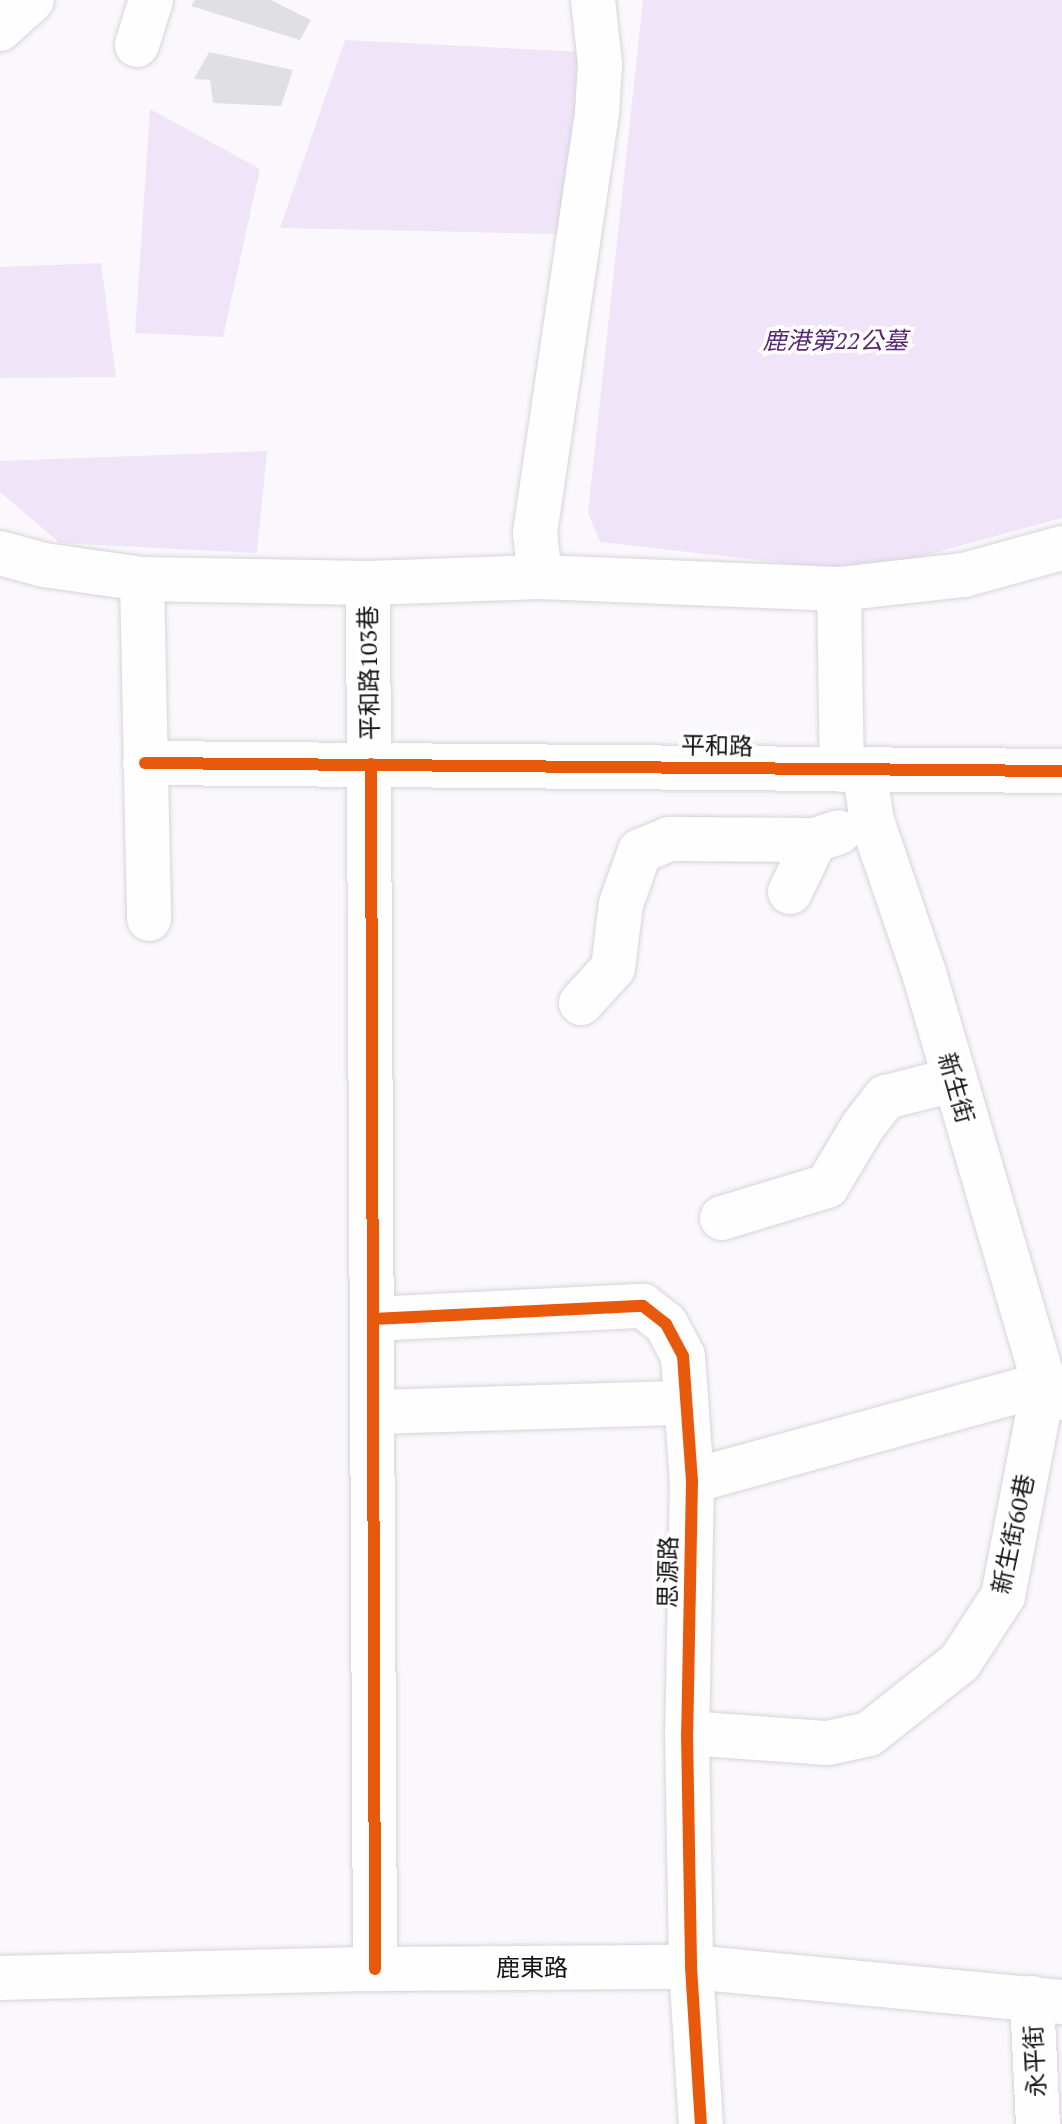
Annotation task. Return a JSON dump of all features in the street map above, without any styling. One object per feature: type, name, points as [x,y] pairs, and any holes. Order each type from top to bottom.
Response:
[{"type":"street","points":[[0,29],[32,0]]},
{"type":"street","points":[[137,45],[151,0]]},
{"type":"street","points":[[540,577],[535,533],[597,113],[600,64],[593,0]]},
{"type":"street","points":[[0,553],[44,565],[142,579],[368,583],[540,577],[839,589],[964,575],[1062,548]]},
{"type":"street","points":[[142,579],[149,919]]},
{"type":"street","name":"平和路103巷","points":[[368,583],[375,1969]]},
{"type":"street","name":"新生街","points":[[839,589],[853,770],[924,973],[953,1080],[1053,1391]]},
{"type":"street","name":"平和路","points":[[145,763],[1062,771]]},
{"type":"street","points":[[581,1003],[613,968],[621,904],[640,851],[669,839],[815,840],[872,821]]},
{"type":"street","points":[[790,892],[815,840]]},
{"type":"street","points":[[722,1218],[827,1186],[863,1126],[886,1097],[953,1080]]},
{"type":"street","name":"思源路","points":[[373,1319],[643,1306],[666,1324],[683,1356],[692,1481],[687,1733],[691,1967],[701,2124]]},
{"type":"street","points":[[692,1481],[1053,1391]]},
{"type":"street","name":"新生街60巷","points":[[687,1733],[828,1743],[869,1734],[960,1662],[1003,1596],[1053,1391]]},
{"type":"street","points":[[374,1412],[686,1403]]},
{"type":"street","name":"鹿東路","points":[[0,1978],[375,1969],[691,1967],[1047,2000]]},
{"type":"street","name":"永平街","points":[[1038,2124],[1047,2000]]},
{"type":"green space","name":"鹿港第22公墓","points":[[643,0],[1062,0],[1062,518],[864,572],[600,542],[588,513]]},
{"type":"green space","points":[[345,40],[584,52],[558,234],[280,228]]},
{"type":"green space","points":[[150,109],[260,169],[223,337],[135,333]]},
{"type":"green space","points":[[101,263],[116,377],[0,378],[0,267]]},
{"type":"green space","points":[[267,451],[257,553],[60,543],[0,492],[0,461]]},
{"type":"building","points":[[195,0],[271,0],[311,20],[300,40],[191,6]]},
{"type":"building","points":[[209,52],[293,70],[281,106],[213,103],[210,80],[194,79]]},
{"type":"cycle path","points":[[145,763],[1062,771]]},
{"type":"cycle path","points":[[371,764],[375,1969]]},
{"type":"cycle path","points":[[373,1319],[643,1306],[666,1324],[683,1356],[692,1481],[687,1733],[691,1967],[701,2124]]}]
